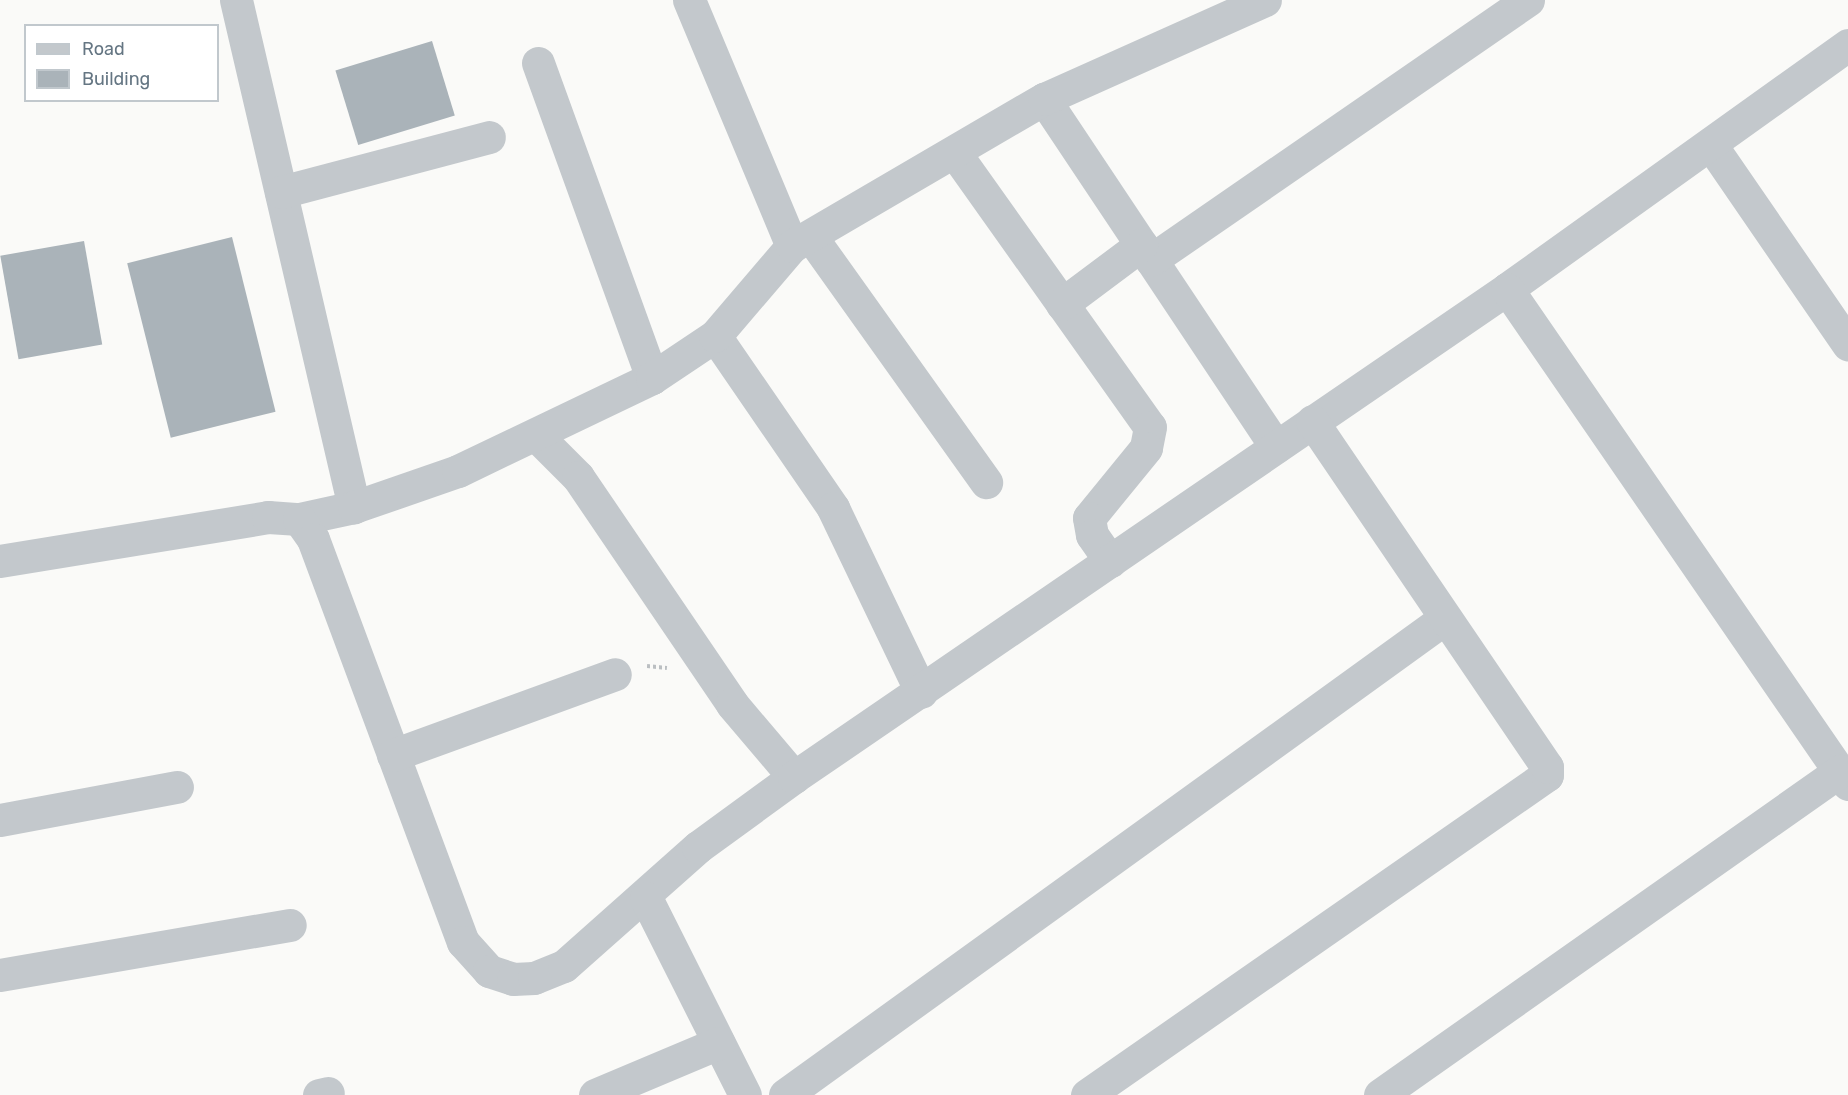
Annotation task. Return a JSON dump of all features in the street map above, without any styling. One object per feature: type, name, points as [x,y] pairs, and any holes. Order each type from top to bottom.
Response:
[{"type":"street","points":[[236,0],[354,507]]},
{"type":"street","points":[[689,0],[802,242],[986,482]]},
{"type":"street","points":[[0,561],[268,517],[299,519],[354,507],[537,436],[652,378],[715,336],[802,242],[1044,99],[1265,0]]},
{"type":"street","points":[[1062,304],[1146,253],[1528,0]]},
{"type":"street","points":[[299,519],[313,539],[463,942],[489,971],[513,979],[534,978],[564,966],[646,898],[698,847],[794,777],[1507,289],[1848,45]]},
{"type":"street","points":[[538,63],[652,378]]},
{"type":"street","points":[[1044,99],[1276,447]]},
{"type":"street","points":[[281,192],[489,137]]},
{"type":"street","points":[[1711,145],[1848,344]]},
{"type":"street","points":[[955,153],[1150,427],[1146,448],[1089,518],[1092,535],[1110,561]]},
{"type":"street","points":[[1380,1095],[1844,778],[1507,289]]},
{"type":"street","points":[[715,336],[833,508],[921,692]]},
{"type":"street","points":[[1087,1095],[1541,782],[1547,767],[1444,619],[1312,422]]},
{"type":"street","points":[[537,436],[578,477],[715,678],[794,777]]},
{"type":"street","points":[[785,1095],[1444,619]]},
{"type":"street","points":[[393,755],[615,674]]},
{"type":"street","points":[[0,820],[177,787]]},
{"type":"street","points":[[646,898],[745,1095]]},
{"type":"street","points":[[0,975],[290,925]]},
{"type":"street","points":[[595,1095],[719,1043]]},
{"type":"path","points":[[615,674],[640,666],[715,678]]},
{"type":"building","points":[[432,41],[455,116],[358,145],[335,71]]},
{"type":"building","points":[[232,237],[276,412],[171,438],[127,263]]},
{"type":"building","points":[[84,241],[102,344],[19,359],[0,256]]}]
